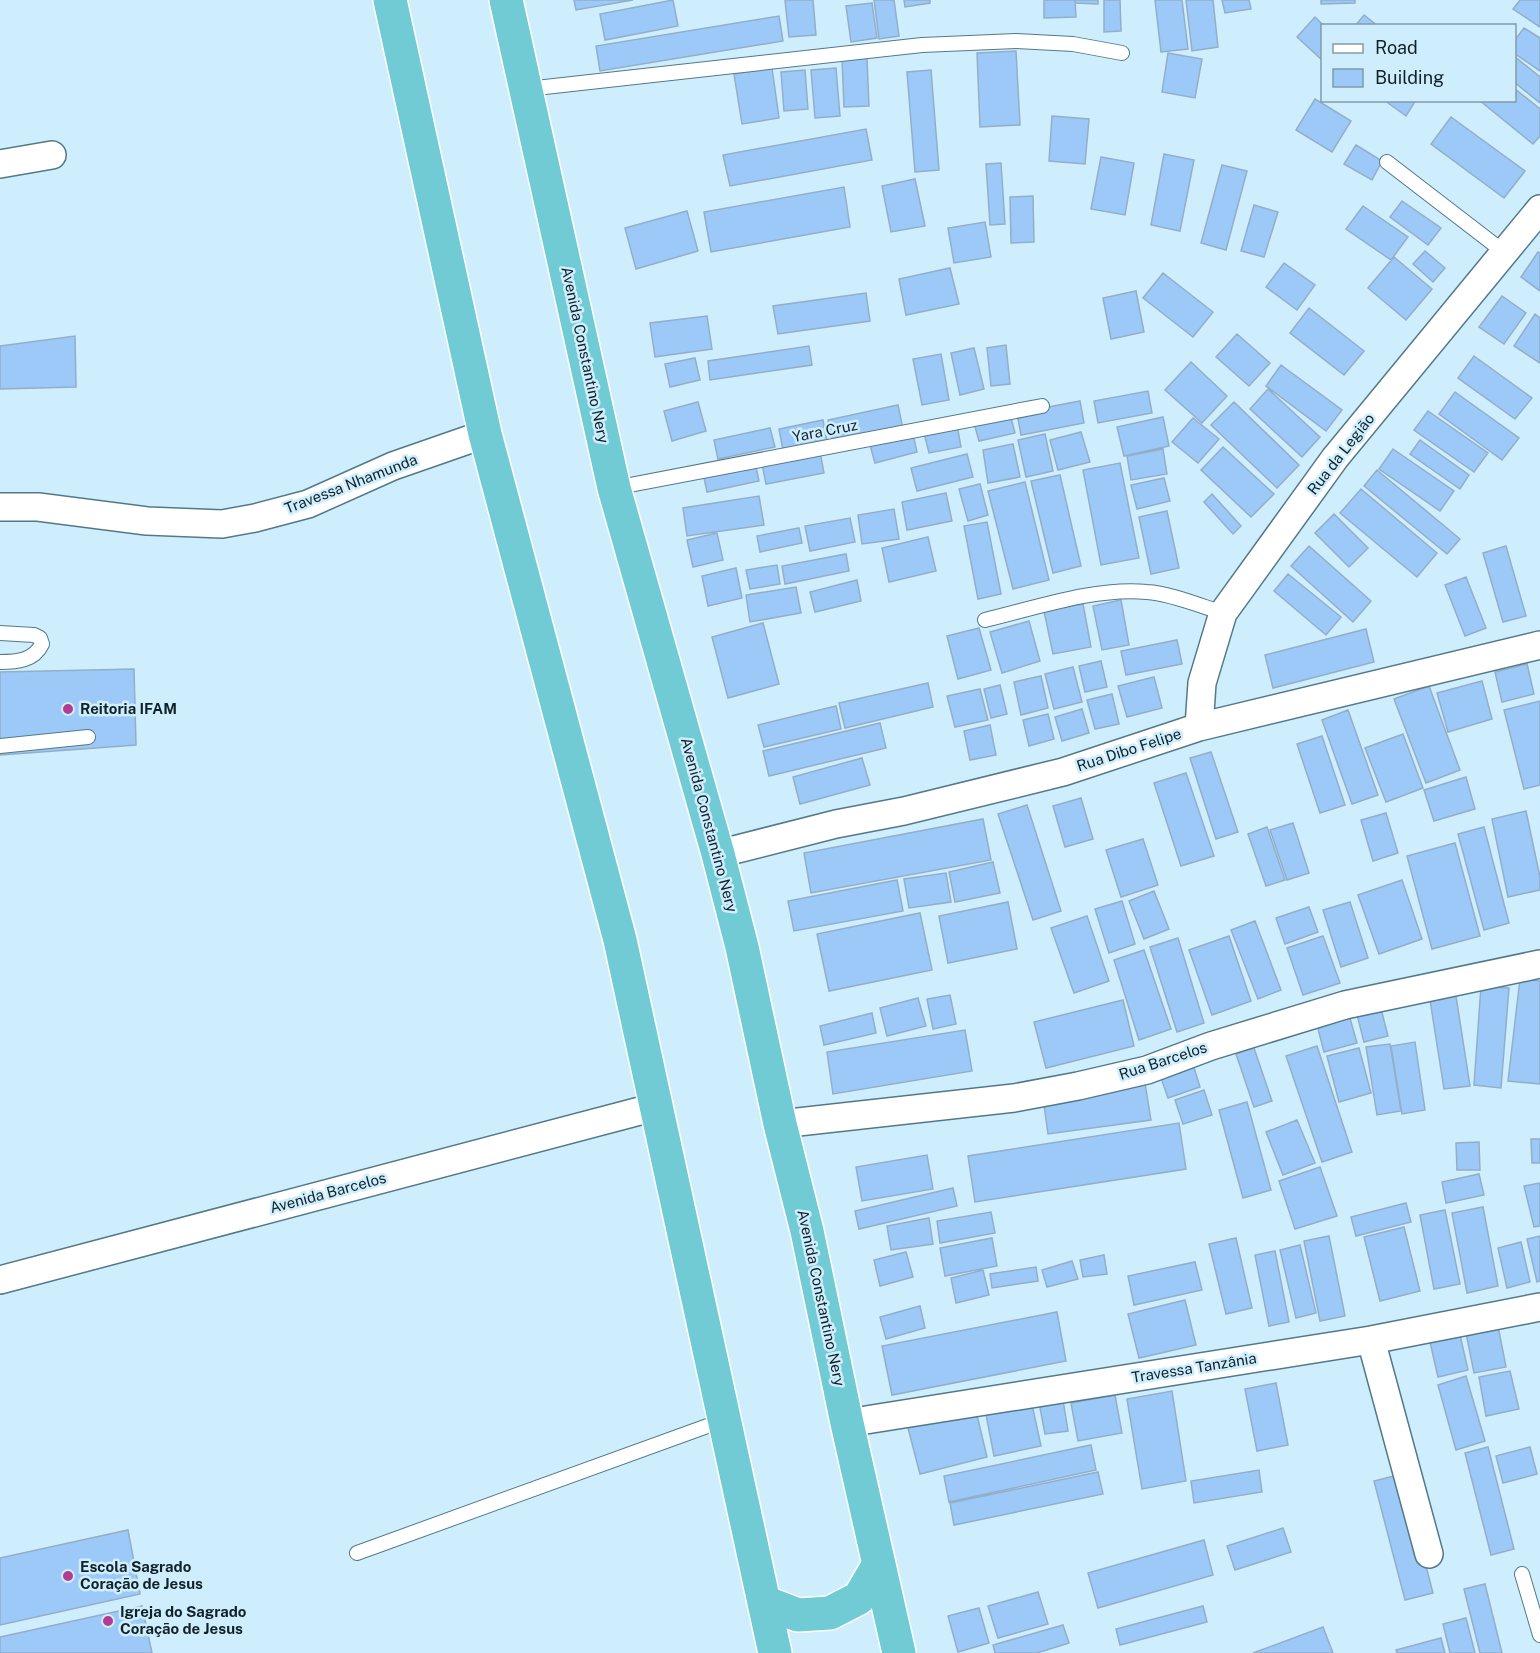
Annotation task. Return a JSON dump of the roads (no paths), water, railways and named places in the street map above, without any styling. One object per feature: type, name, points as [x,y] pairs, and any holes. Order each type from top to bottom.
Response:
[{"type":"highway","points":[[390,0],[485,434],[620,940],[775,1653]]},
{"type":"highway","name":"Avenida Constantino Nery","points":[[506,0],[614,488],[718,854],[742,947],[899,1653]]},
{"type":"highway","points":[[764,1602],[798,1615],[830,1613],[859,1598],[879,1564]]},
{"type":"street","points":[[0,164],[52,155]]},
{"type":"street","name":"Rua da Legião","points":[[1199,727],[1202,683],[1223,613],[1335,458],[1540,208]]},
{"type":"street","name":"Travessa Nhamunda","points":[[0,507],[38,507],[147,521],[222,524],[308,504],[393,466],[485,434]]},
{"type":"street","name":"Rua Dibo Felipe","points":[[718,854],[836,824],[904,811],[1063,772],[1199,727],[1540,645]]},
{"type":"street","name":"Rua Barcelos","points":[[780,1124],[1014,1098],[1078,1086],[1147,1070],[1211,1046],[1345,1005],[1540,964]]},
{"type":"street","name":"Avenida Barcelos","points":[[0,1280],[655,1107]]},
{"type":"street","name":"Travessa Tanzânia","points":[[848,1423],[1371,1340],[1540,1307]]},
{"type":"street","points":[[1371,1340],[1429,1554]]},
{"type":"lane","points":[[527,89],[922,45],[1016,41],[1073,44],[1122,53]]},
{"type":"lane","points":[[1387,162],[1504,252]]},
{"type":"lane","name":"Yara Cruz","points":[[614,488],[1042,406]]},
{"type":"lane","points":[[985,620],[1087,596],[1124,591],[1150,592],[1223,613]]},
{"type":"lane","points":[[0,633],[34,635],[40,638],[42,645],[33,656],[25,660],[0,662]]},
{"type":"lane","points":[[0,746],[88,737]]},
{"type":"lane","points":[[357,1553],[724,1420]]},
{"type":"lane","points":[[1522,1574],[1540,1635]]},
{"type":"place","name":"Reitoria IFAM","points":[[68,709]]},
{"type":"place","name":"Escola Sagrado Coração de Jesus","points":[[68,1576]]},
{"type":"place","name":"Igreja do Sagrado Coração de Jesus","points":[[108,1621]]}]
